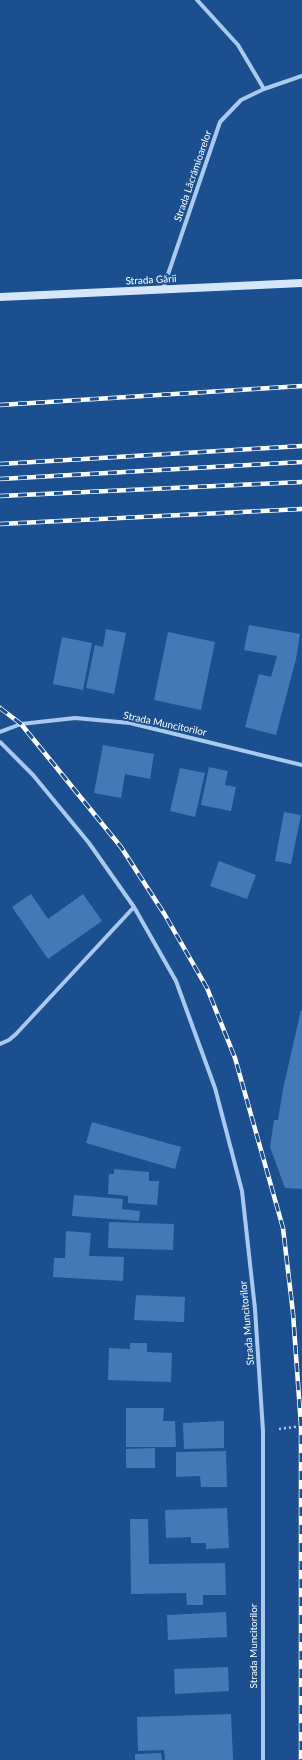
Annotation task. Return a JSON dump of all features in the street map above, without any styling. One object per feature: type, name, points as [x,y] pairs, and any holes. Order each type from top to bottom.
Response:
[{"type":"main road","name":"Strada Gării","points":[[0,297],[302,283]]},
{"type":"street","points":[[197,0],[238,45],[264,89]]},
{"type":"street","name":"Strada Lăcrămioarelor","points":[[163,290],[220,122],[241,100],[264,89],[302,76]]},
{"type":"street","name":"Strada Muncitorilor","points":[[0,732],[21,724],[75,718],[130,723],[302,765]]},
{"type":"street","name":"Strada Muncitorilor","points":[[0,742],[38,781],[88,843],[134,907],[176,981],[215,1088],[242,1191],[256,1309],[262,1431],[263,1760]]},
{"type":"street","points":[[0,1044],[9,1040],[16,1034],[134,907]]},
{"type":"path","points":[[262,1431],[302,1426]]},
{"type":"building","points":[[249,625],[300,634],[296,659],[276,735],[245,727],[259,674],[271,677],[277,656],[244,650]]},
{"type":"building","points":[[106,629],[126,633],[114,694],[86,688],[95,645],[103,647]]},
{"type":"building","points":[[168,632],[215,642],[201,710],[154,700]]},
{"type":"building","points":[[62,637],[92,643],[83,690],[53,684]]},
{"type":"building","points":[[103,745],[154,754],[150,779],[125,774],[121,798],[94,793]]},
{"type":"building","points":[[209,767],[228,771],[225,785],[236,787],[231,811],[201,805]]},
{"type":"building","points":[[180,768],[205,773],[195,817],[170,811]]},
{"type":"building","points":[[284,812],[301,815],[291,864],[275,861]]},
{"type":"building","points":[[219,861],[256,875],[247,899],[210,886]]},
{"type":"building","points":[[31,894],[48,919],[83,894],[102,921],[48,959],[12,907]]},
{"type":"building","points":[[301,1010],[302,1189],[285,1188],[270,1147],[274,1120],[278,1120],[283,1089]]},
{"type":"building","points":[[92,1122],[181,1147],[175,1169],[86,1143]]},
{"type":"building","points":[[114,1169],[149,1172],[149,1181],[159,1181],[157,1205],[128,1203],[128,1196],[108,1194],[109,1174],[114,1174]]},
{"type":"building","points":[[74,1195],[123,1199],[122,1209],[140,1211],[139,1221],[72,1216]]},
{"type":"building","points":[[109,1222],[174,1224],[173,1250],[108,1248]]},
{"type":"building","points":[[66,1231],[91,1233],[89,1256],[124,1257],[123,1281],[53,1277],[54,1258],[65,1258]]},
{"type":"building","points":[[136,1295],[185,1297],[184,1322],[134,1320]]},
{"type":"building","points":[[130,1343],[147,1343],[147,1352],[172,1353],[171,1382],[108,1380],[109,1348],[130,1349]]},
{"type":"building","points":[[126,1408],[164,1408],[163,1421],[175,1421],[176,1447],[126,1447]]},
{"type":"building","points":[[224,1421],[224,1448],[184,1449],[183,1423]]},
{"type":"building","points":[[155,1448],[155,1468],[126,1468],[126,1449]]},
{"type":"building","points":[[226,1451],[227,1487],[201,1487],[200,1476],[176,1477],[176,1452]]},
{"type":"building","points":[[227,1508],[229,1548],[206,1549],[206,1543],[191,1543],[191,1537],[166,1538],[165,1510]]},
{"type":"building","points":[[130,1519],[148,1519],[149,1564],[225,1563],[226,1595],[203,1595],[203,1605],[187,1605],[186,1593],[131,1594]]},
{"type":"building","points":[[226,1612],[227,1637],[168,1640],[167,1615]]},
{"type":"building","points":[[228,1667],[229,1691],[175,1694],[174,1669]]},
{"type":"building","points":[[231,1714],[233,1760],[165,1760],[164,1750],[138,1751],[137,1717]]},
{"type":"building","points":[[161,1753],[162,1760],[135,1760],[135,1754]]},
{"type":"railway","points":[[0,405],[302,386]]},
{"type":"railway","points":[[0,464],[302,446]]},
{"type":"railway","points":[[0,479],[302,462]]},
{"type":"railway","points":[[0,496],[302,482]]},
{"type":"railway","points":[[0,524],[302,509]]},
{"type":"railway","points":[[0,708],[21,724],[121,847],[165,915],[207,988],[235,1058],[283,1228],[293,1313],[301,1426],[301,1760]]}]
